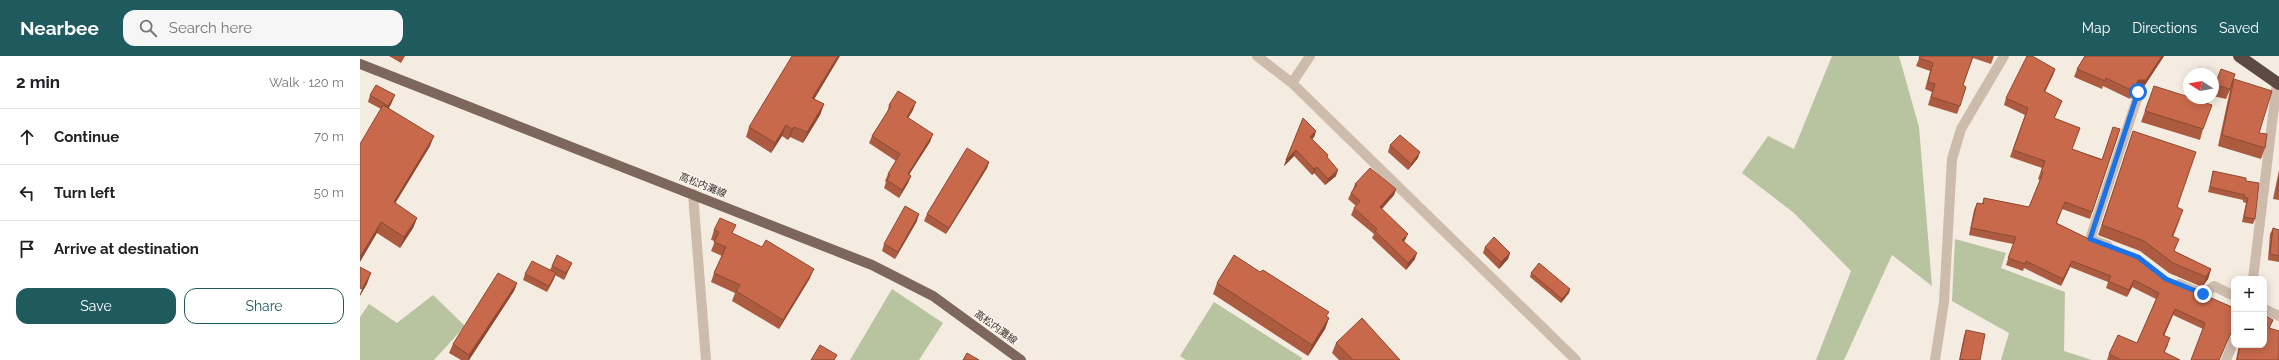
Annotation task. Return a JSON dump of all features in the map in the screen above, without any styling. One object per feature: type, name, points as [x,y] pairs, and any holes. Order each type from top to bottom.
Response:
[{"type":"highway","points":[[2239,56],[2278,83]]},
{"type":"main road","name":"高松内灘線","points":[[360,64],[872,265],[933,296],[1021,360]]},
{"type":"street","points":[[1257,56],[1292,83],[1576,360]]},
{"type":"street","points":[[1292,83],[1310,56]]},
{"type":"street","points":[[1935,360],[1944,302],[1952,158],[1961,130],[2004,56]]},
{"type":"street","points":[[2253,276],[2278,83]]},
{"type":"street","points":[[2118,249],[2090,239],[2138,92]]},
{"type":"street","points":[[693,194],[706,360]]},
{"type":"street","points":[[2166,279],[2203,294],[2214,286],[2231,294]]},
{"type":"street","points":[[2267,310],[2279,316]]},
{"type":"street","points":[[2226,360],[2231,348]]},
{"type":"green space","points":[[1832,56],[1899,56],[1919,127],[1932,286],[1892,255],[1844,360],[1816,360],[1851,271],[1794,213],[1742,173],[1768,136],[1794,149]]},
{"type":"green space","points":[[1955,239],[2006,253],[2001,268],[2065,292],[2064,351],[2092,360],[2001,360],[2009,333],[1952,301]]},
{"type":"green space","points":[[892,289],[943,323],[919,360],[850,360]]},
{"type":"green space","points":[[433,295],[465,326],[434,360],[360,360],[360,317],[369,304],[397,323]]},
{"type":"green space","points":[[1214,302],[1302,358],[1301,360],[1186,360],[1180,356]]},
{"type":"building","points":[[792,56],[838,56],[812,98],[824,104],[807,132],[794,127],[792,129],[786,125],[775,143],[749,127]]},
{"type":"building","points":[[1920,56],[1973,56],[1963,85],[1966,87],[1960,106],[1931,97],[1935,84],[1928,82],[1933,63],[1919,58]]},
{"type":"building","points":[[2027,56],[2032,56],[2055,69],[2044,91],[2062,101],[2054,118],[2080,128],[2072,149],[2102,160],[2113,127],[2120,129],[2092,212],[2065,202],[2056,223],[2095,242],[2096,240],[2137,256],[2166,278],[2231,307],[2231,333],[2219,360],[2191,360],[2205,323],[2175,309],[2163,335],[2170,338],[2164,352],[2180,360],[2121,360],[2109,354],[2118,335],[2137,343],[2159,293],[2134,280],[2129,290],[2108,281],[2111,276],[2072,261],[2063,279],[2026,261],[2025,264],[2008,258],[2016,237],[1971,228],[1977,203],[1983,204],[1984,198],[2029,207],[2043,173],[2041,172],[2045,161],[2013,150],[2028,108],[2006,98]]},
{"type":"building","points":[[2085,56],[2162,56],[2146,80],[2138,80],[2133,91],[2106,78],[2105,81],[2077,69]]},
{"type":"building","points":[[2221,69],[2235,74],[2230,89],[2219,86],[2219,74]]},
{"type":"building","points":[[2234,79],[2272,91],[2259,133],[2267,134],[2265,148],[2222,135]]},
{"type":"building","points":[[376,85],[395,95],[388,106],[370,95]]},
{"type":"building","points":[[2154,86],[2183,95],[2183,104],[2212,105],[2203,129],[2145,111]]},
{"type":"building","points":[[898,91],[916,102],[907,117],[933,134],[908,174],[911,176],[902,190],[887,180],[890,175],[888,174],[900,154],[872,136],[891,106],[889,105]]},
{"type":"building","points":[[383,105],[434,136],[394,202],[417,218],[404,237],[381,222],[360,257],[360,144]]},
{"type":"building","points":[[1303,118],[1316,131],[1310,137],[1328,155],[1327,157],[1338,170],[1328,179],[1317,167],[1314,169],[1296,150],[1286,160]]},
{"type":"building","points":[[2133,131],[2196,152],[2177,207],[2183,210],[2172,236],[2179,239],[2174,251],[2211,269],[2206,277],[2173,263],[2144,241],[2102,225]]},
{"type":"building","points":[[1400,135],[1420,152],[1411,164],[1390,145]]},
{"type":"building","points":[[967,148],[989,162],[949,228],[927,214]]},
{"type":"building","points":[[1370,168],[1396,189],[1380,207],[1408,234],[1402,240],[1417,253],[1408,263],[1375,231],[1377,229],[1354,208],[1360,201],[1351,193],[1357,185],[1355,184]]},
{"type":"building","points":[[2213,171],[2246,178],[2246,181],[2259,183],[2255,219],[2244,217],[2248,198],[2244,197],[2245,195],[2210,187]]},
{"type":"building","points":[[2279,177],[2279,190],[2277,190]]},
{"type":"building","points":[[905,206],[919,214],[898,252],[884,244]]},
{"type":"building","points":[[720,218],[736,225],[732,233],[762,247],[766,240],[814,269],[783,320],[736,291],[740,285],[714,273],[726,247],[714,242],[719,232],[714,230]]},
{"type":"building","points":[[2273,228],[2279,230],[2279,256],[2270,254]]},
{"type":"building","points":[[1494,237],[1510,253],[1501,262],[1485,247]]},
{"type":"building","points":[[557,255],[572,263],[566,273],[552,266]]},
{"type":"building","points":[[1234,255],[1260,272],[1263,270],[1329,312],[1326,316],[1329,318],[1312,345],[1217,283]]},
{"type":"building","points":[[532,261],[556,273],[549,286],[525,274]]},
{"type":"building","points":[[1539,263],[1570,289],[1562,299],[1531,273]]},
{"type":"building","points":[[360,267],[371,273],[362,289],[360,288]]},
{"type":"building","points":[[498,273],[517,283],[469,355],[453,344]]},
{"type":"building","points":[[2267,317],[2273,320],[2269,328],[2279,331],[2279,360],[2237,360],[2239,348],[2267,348]]},
{"type":"building","points":[[1362,318],[1400,360],[1353,360],[1336,343]]},
{"type":"building","points":[[1966,330],[1985,334],[1980,360],[1960,359]]},
{"type":"building","points":[[820,345],[837,355],[834,360],[811,360]]},
{"type":"building","points":[[967,353],[979,360],[963,360]]},
{"type":"route","points":[[2138,92],[2090,239],[2138,257],[2166,279],[2203,294]]}]
